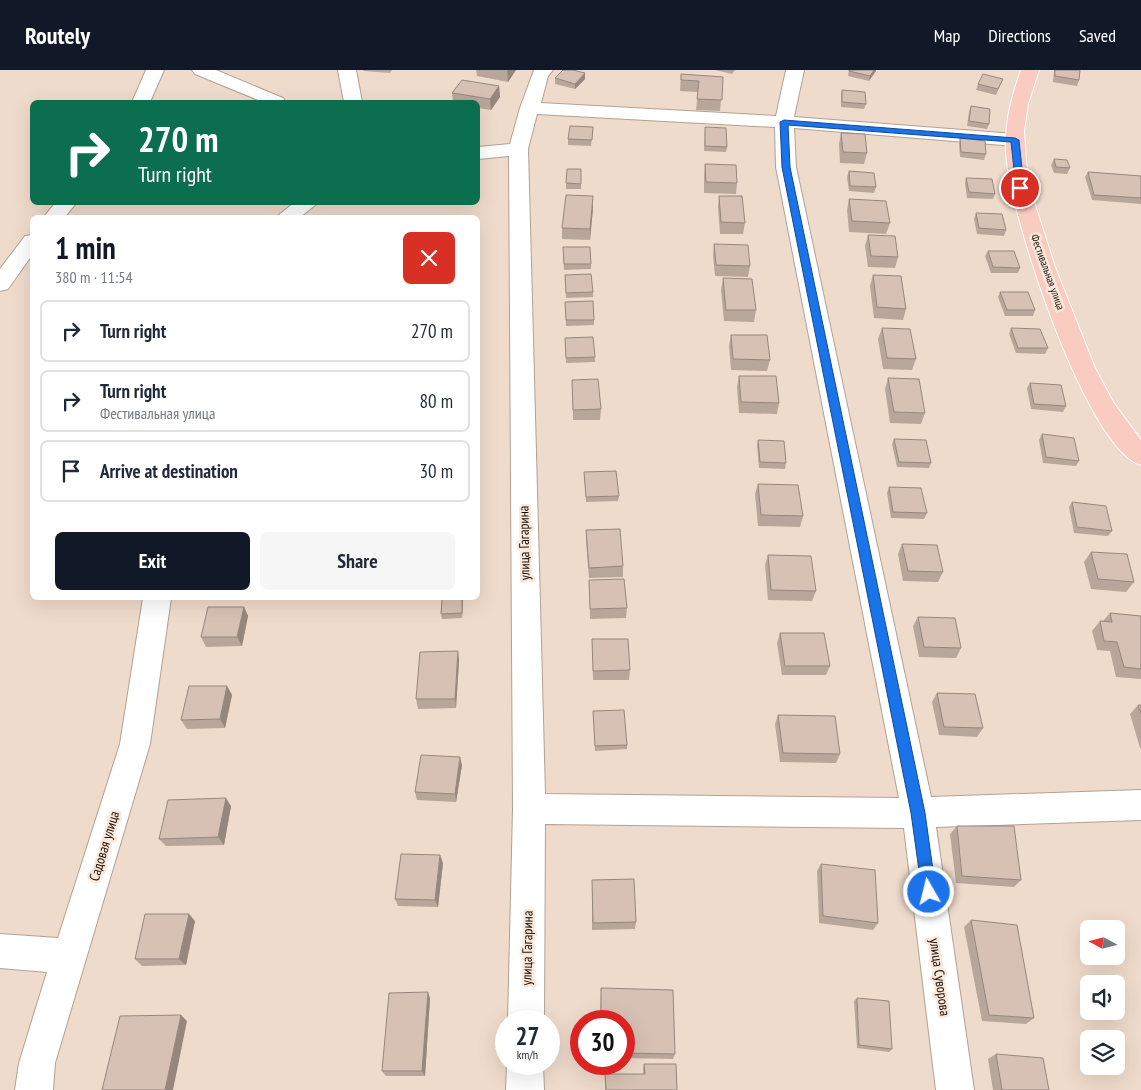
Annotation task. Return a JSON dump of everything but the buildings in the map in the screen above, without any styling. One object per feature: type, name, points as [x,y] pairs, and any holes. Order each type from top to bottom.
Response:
[{"type":"main road","name":"Фестивальная улица","points":[[1030,70],[1015,119],[1015,140],[1020,188],[1037,247],[1091,386],[1124,440],[1141,456]]},
{"type":"street","points":[[142,100],[155,70]]},
{"type":"street","points":[[201,70],[272,100]]},
{"type":"street","points":[[347,70],[353,100]]},
{"type":"street","name":"улица Гагарина","points":[[526,1010],[529,809],[518,149],[540,74],[544,70]]},
{"type":"street","name":"улица Суворова","points":[[795,70],[784,122],[786,167],[918,813],[955,1090]]},
{"type":"street","points":[[529,108],[784,122],[1015,140]]},
{"type":"street","points":[[480,153],[518,149]]},
{"type":"street","points":[[56,215],[64,205]]},
{"type":"street","points":[[290,215],[305,205]]},
{"type":"street","points":[[0,284],[30,244]]},
{"type":"street","name":"Садовая улица","points":[[34,1090],[37,1062],[71,956],[134,744],[157,600]]},
{"type":"street","points":[[529,809],[918,813],[1141,805]]},
{"type":"street","points":[[0,951],[71,956]]},
{"type":"street","points":[[525,1075],[525,1090]]},
{"type":"route","points":[[929,892],[918,813],[786,167],[784,122],[1015,140],[1020,188]]}]
